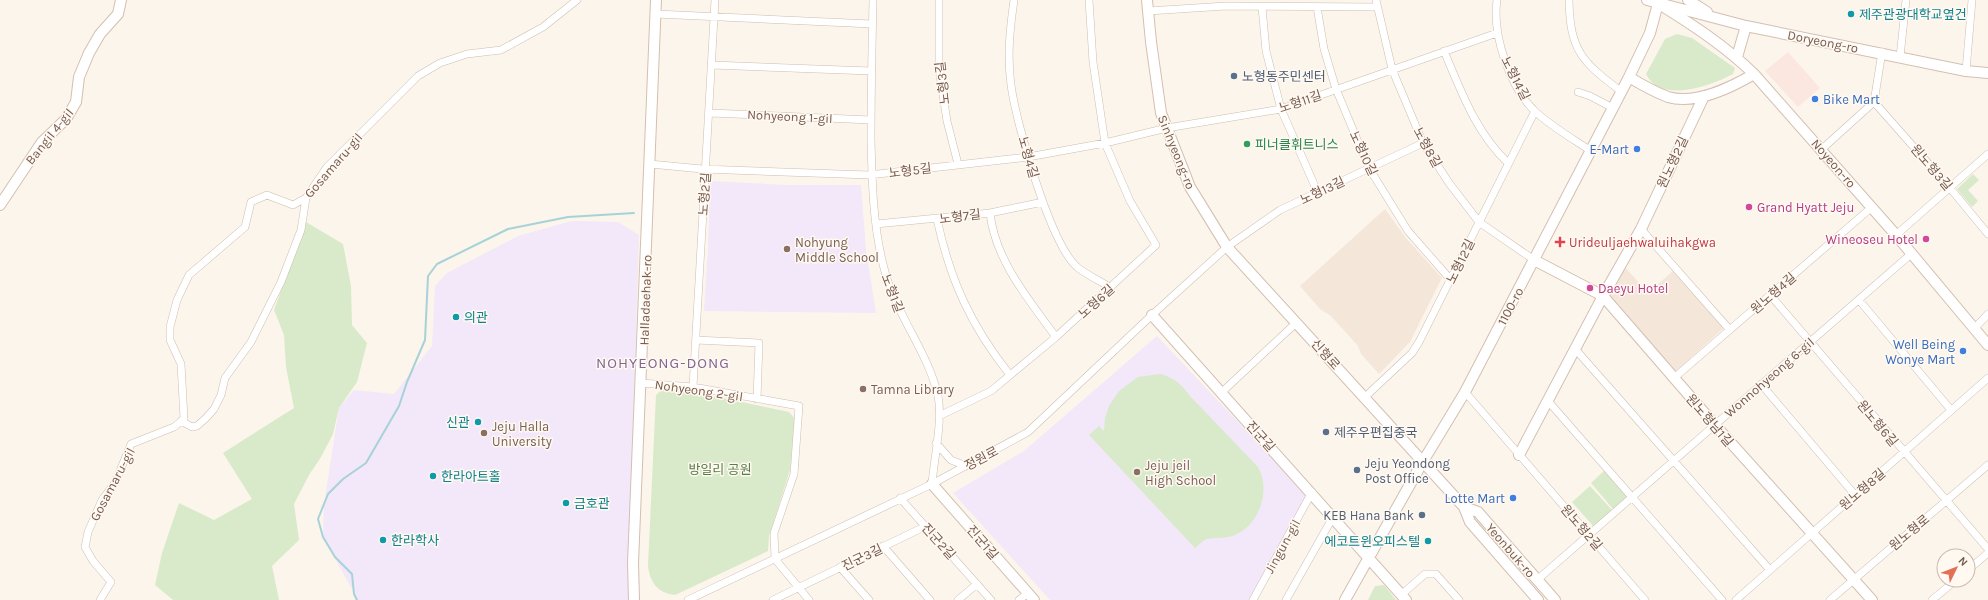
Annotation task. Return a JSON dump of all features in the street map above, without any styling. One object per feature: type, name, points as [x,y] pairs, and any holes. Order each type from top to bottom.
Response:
[{"type":"main road","name":"Bangil 4-gil","points":[[0,205],[42,142],[66,119],[76,102],[79,77],[86,59],[100,34],[118,14],[121,0]]},
{"type":"main road","name":"Halladaehak-ro","points":[[634,600],[633,563],[656,0]]},
{"type":"main road","name":"Sinhyeong-ro","points":[[1147,0],[1161,113],[1190,187],[1227,247]]},
{"type":"main road","points":[[1647,0],[1659,2]]},
{"type":"main road","points":[[1688,0],[1717,18]]},
{"type":"main road","name":"1100-ro","points":[[1345,600],[1422,463],[1465,392],[1630,77],[1650,33],[1659,2]]},
{"type":"main road","name":"Doryeong-ro","points":[[1659,2],[1746,26],[1882,52],[1966,71],[1988,73]]},
{"type":"main road","name":"Noyeon-ro","points":[[1659,2],[1702,31],[1737,58],[1754,74],[1822,149],[1988,345]]},
{"type":"main road","points":[[1737,58],[1746,26]]},
{"type":"main road","points":[[1630,77],[1644,86],[1670,97],[1692,98],[1723,90],[1754,74]]},
{"type":"main road","name":"원노형2길","points":[[1519,455],[1576,350],[1603,296],[1641,229],[1704,96]]},
{"type":"main road","name":"신형로","points":[[1227,247],[1365,397],[1422,463]]},
{"type":"main road","name":"원노형남1길","points":[[1534,260],[1603,296],[1714,424],[1872,600]]},
{"type":"main road","name":"진군길","points":[[1152,315],[1312,492],[1404,597]]},
{"type":"main road","name":"Yeonbuk-ro","points":[[1422,463],[1464,507],[1470,522],[1538,600]]},
{"type":"main road","name":"진군1길","points":[[932,484],[1031,596]]},
{"type":"main road","name":"Yeonbuk-ro","points":[[1464,507],[1478,512],[1555,600]]},
{"type":"street","name":"Gosamaru-gil","points":[[100,600],[111,582],[93,561],[85,547],[88,532],[102,500],[115,484],[131,444],[174,427],[184,419],[180,364],[170,340],[170,334],[178,300],[189,275],[213,253],[245,228],[251,202],[267,195],[293,205],[306,198],[327,167],[418,76],[440,63],[467,54],[501,50],[543,27],[578,0]]},
{"type":"street","name":"노형2길","points":[[693,387],[710,112],[715,0]]},
{"type":"street","name":"노형1길","points":[[873,0],[871,120],[872,174],[876,224],[884,269],[899,312],[925,363],[938,396],[940,416],[932,484]]},
{"type":"street","name":"노형3길","points":[[939,0],[939,69],[947,121],[958,164]]},
{"type":"street","name":"노형4길","points":[[1014,0],[1009,41],[1011,85],[1028,157],[1043,202],[1060,242],[1076,266],[1111,288]]},
{"type":"street","points":[[1089,0],[1093,62],[1105,142]]},
{"type":"street","name":"노형14길","points":[[1497,0],[1495,12],[1497,33],[1505,60],[1523,96],[1535,111],[1591,151]]},
{"type":"street","points":[[1569,0],[1569,22],[1577,48],[1584,61],[1594,71],[1622,92]]},
{"type":"street","points":[[1900,57],[1906,0]]},
{"type":"street","points":[[1966,71],[1972,0]]},
{"type":"street","points":[[1148,11],[1226,6],[1317,7],[1376,3]]},
{"type":"street","name":"노형8길","points":[[1376,3],[1392,69],[1423,143],[1449,183],[1479,222],[1534,260]]},
{"type":"street","points":[[1262,7],[1266,51],[1280,108],[1317,191]]},
{"type":"street","name":"노형10길","points":[[1317,7],[1324,49],[1336,89],[1370,168],[1408,231],[1451,280]]},
{"type":"street","points":[[656,14],[872,24]]},
{"type":"street","name":"노형11길","points":[[1167,128],[1280,108],[1497,33]]},
{"type":"street","points":[[1444,51],[1472,115],[1493,149],[1508,163]]},
{"type":"street","points":[[1822,149],[1874,102],[1882,52]]},
{"type":"street","points":[[712,65],[871,71]]},
{"type":"street","points":[[1578,92],[1590,96],[1613,108]]},
{"type":"street","name":"원노형3길","points":[[1874,102],[1950,188],[1988,234]]},
{"type":"street","name":"노형12길","points":[[1365,397],[1412,353],[1451,280],[1535,111]]},
{"type":"street","name":"Nohyeong 1-gil","points":[[710,112],[871,120]]},
{"type":"street","name":"노형5길","points":[[650,164],[706,170],[872,174],[1028,157],[1167,128]]},
{"type":"street","name":"노형6길","points":[[940,416],[991,391],[1056,337],[1156,246],[1130,201],[1105,142]]},
{"type":"street","name":"노형13길","points":[[1227,247],[1280,210],[1317,191],[1423,143]]},
{"type":"street","points":[[1896,235],[1988,154]]},
{"type":"street","points":[[181,421],[192,427],[197,426],[214,409],[221,395],[225,378],[251,342],[281,282],[301,230],[306,198]]},
{"type":"street","name":"노형7길","points":[[876,224],[990,213],[1043,202]]},
{"type":"street","name":"원노형4길","points":[[1674,378],[1872,207]]},
{"type":"street","points":[[990,213],[991,229],[1014,276],[1028,300],[1056,337]]},
{"type":"street","points":[[937,219],[944,254],[968,312],[991,352],[1010,375]]},
{"type":"street","points":[[1641,229],[1730,330]]},
{"type":"street","name":"정원로","points":[[688,600],[932,484],[1028,432],[1152,315],[1227,247]]},
{"type":"street","name":"Wonnohyeong 6-gil","points":[[1537,580],[1631,496],[1911,254]]},
{"type":"street","name":"원노형6길","points":[[1770,296],[1903,453],[1988,549]]},
{"type":"street","points":[[1859,300],[1951,410]]},
{"type":"street","points":[[1974,329],[1988,314]]},
{"type":"street","points":[[1222,392],[1297,322]]},
{"type":"street","points":[[696,340],[759,343],[757,399]]},
{"type":"street","points":[[1576,350],[1770,570]]},
{"type":"street","name":"원노형8길","points":[[1736,600],[1988,378]]},
{"type":"street","name":"Nohyeong 2-gil","points":[[641,383],[693,387],[799,406],[794,474],[774,533],[775,558]]},
{"type":"street","points":[[1761,384],[1855,495]]},
{"type":"street","name":"원노형2길","points":[[1465,392],[1645,600]]},
{"type":"street","points":[[1548,401],[1722,600]]},
{"type":"street","points":[[936,443],[951,460],[966,466]]},
{"type":"street","name":"원노형로","points":[[1830,600],[1988,465]]},
{"type":"street","name":"Jingun-gil","points":[[1253,600],[1312,492]]},
{"type":"street","name":"진군2길","points":[[900,498],[991,600]]},
{"type":"street","points":[[1286,600],[1333,516]]},
{"type":"street","name":"진군3길","points":[[772,600],[926,526]]},
{"type":"street","points":[[883,546],[930,600]]},
{"type":"street","points":[[1976,563],[1988,553]]},
{"type":"street","points":[[775,558],[809,600]]},
{"type":"street","points":[[840,567],[869,600]]},
{"type":"street","points":[[1404,597],[1425,574],[1430,572],[1436,574],[1459,600]]},
{"type":"street","points":[[958,600],[977,584]]},
{"type":"street","points":[[1932,600],[1946,588]]},
{"type":"street","points":[[1019,600],[1031,596]]},
{"type":"shaded area","points":[[1788,52],[1820,88],[1798,107],[1765,71]]},
{"type":"shaded area","name":"Nohyung Middle School","points":[[710,181],[787,185],[861,185],[866,250],[876,313],[704,311]]},
{"type":"shaded area","points":[[1385,209],[1406,238],[1442,278],[1410,342],[1379,374],[1361,354],[1358,346],[1331,316],[1320,309],[1300,286]]},
{"type":"shaded area","name":"Jeju Halla University","points":[[572,221],[618,222],[639,235],[628,600],[358,600],[323,537],[324,504],[339,408],[354,390],[394,394],[432,346],[435,286],[447,273],[518,236]]},
{"type":"shaded area","points":[[1625,267],[1648,293],[1674,270],[1725,327],[1674,373],[1608,294]]},
{"type":"shaded area","name":"Jeju jeil High School","points":[[1157,336],[1307,495],[1249,600],[1050,600],[953,493],[1024,451]]},
{"type":"green space","points":[[1677,34],[1692,38],[1735,68],[1733,74],[1713,83],[1687,90],[1675,91],[1663,89],[1653,83],[1646,74],[1665,39]]},
{"type":"green space","points":[[1973,174],[1979,180],[1968,190],[1978,201],[1972,207],[1957,189]]},
{"type":"green space","points":[[306,222],[343,244],[351,286],[352,325],[367,343],[357,382],[339,408],[333,434],[294,504],[299,540],[272,566],[279,600],[173,600],[155,585],[162,553],[179,503],[214,520],[252,499],[223,453],[294,408],[286,367],[284,335],[274,310]]},
{"type":"green space","points":[[1160,374],[1170,377],[1181,385],[1258,467],[1262,476],[1263,486],[1261,506],[1251,523],[1244,530],[1235,535],[1207,539],[1202,541],[1195,548],[1089,435],[1099,426],[1104,431],[1105,418],[1109,406],[1119,391],[1138,377]]},
{"type":"green space","name":"방일리 공원","points":[[663,389],[723,398],[789,412],[795,419],[790,470],[769,536],[768,551],[675,595],[664,592],[656,586],[649,572],[648,566],[656,395]]},
{"type":"green space","points":[[1605,470],[1628,496],[1613,509],[1591,483]]},
{"type":"green space","points":[[1590,486],[1612,510],[1594,527],[1572,502]]},
{"type":"green space","points":[[1384,585],[1396,600],[1368,600],[1375,586]]},
{"type":"waterway","points":[[357,600],[354,594],[352,574],[335,557],[323,537],[318,519],[328,494],[343,479],[366,463],[399,406],[407,382],[425,340],[428,276],[437,264],[508,229],[568,217],[634,213]]},
{"type":"place","name":"제주관광대학교옆건","points":[[1851,14]]},
{"type":"place","name":"노형동주민센터","points":[[1234,76]]},
{"type":"place","name":"Bike Mart","points":[[1815,99]]},
{"type":"place","name":"피너클휘트니스","points":[[1247,144]]},
{"type":"place","name":"E-Mart","points":[[1637,149]]},
{"type":"place","name":"Grand Hyatt Jeju","points":[[1749,207]]},
{"type":"place","name":"Wineoseu Hotel","points":[[1926,239]]},
{"type":"place","name":"Urideuljaehwaluihakgwa","points":[[1560,242]]},
{"type":"place","name":"Nohyung Middle School","points":[[787,249]]},
{"type":"place","name":"Daeyu Hotel","points":[[1590,288]]},
{"type":"place","name":"의관","points":[[456,317]]},
{"type":"place","name":"Well Being Wonye Mart","points":[[1963,351]]},
{"type":"place","name":"Tamna Library","points":[[863,389]]},
{"type":"place","name":"신관","points":[[478,422]]},
{"type":"place","name":"제주우편집중국","points":[[1326,432]]},
{"type":"place","name":"Jeju Halla University","points":[[484,433]]},
{"type":"place","name":"Jeju Yeondong Post Office","points":[[1357,470]]},
{"type":"place","name":"Jeju jeil High School","points":[[1137,472]]},
{"type":"place","name":"한라아트홀","points":[[433,476]]},
{"type":"place","name":"Lotte Mart","points":[[1513,498]]},
{"type":"place","name":"금호관","points":[[566,503]]},
{"type":"place","name":"KEB Hana Bank","points":[[1422,515]]},
{"type":"place","name":"한라학사","points":[[383,540]]},
{"type":"place","name":"에코트윈오피스텔","points":[[1428,541]]},
{"type":"district","name":"NOHYEONG-DONG","points":[[663,363]]}]
